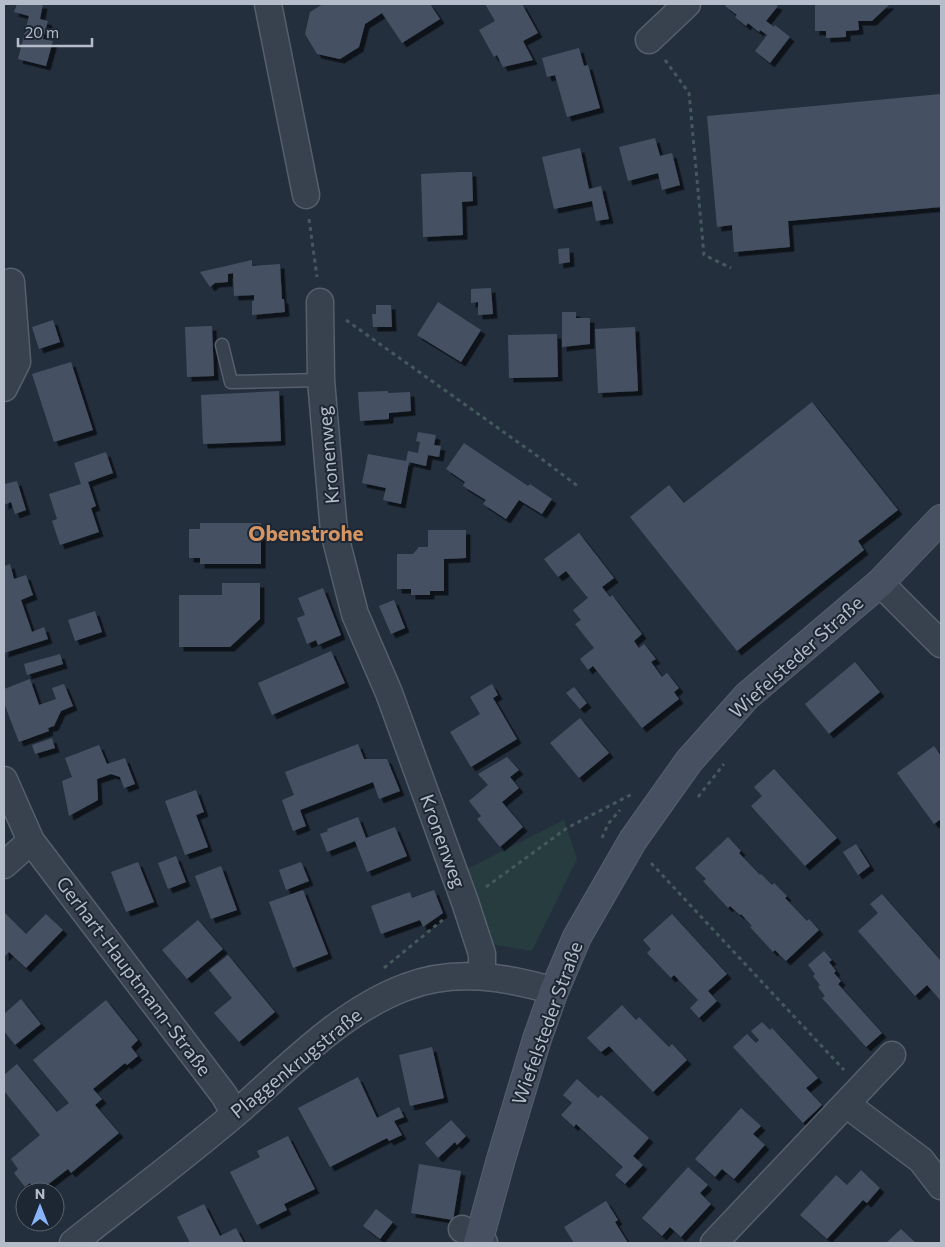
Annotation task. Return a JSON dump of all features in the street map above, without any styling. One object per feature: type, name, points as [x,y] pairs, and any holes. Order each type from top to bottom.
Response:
[{"type":"main road","name":"Wiefelsteder Straße","points":[[476,1239],[537,1039],[554,991],[577,937],[633,840],[689,761],[747,696],[880,583],[941,519]]},
{"type":"street","points":[[268,4],[306,195]]},
{"type":"street","points":[[649,40],[687,4]]},
{"type":"street","points":[[4,388],[17,362],[11,282]]},
{"type":"street","name":"Kronenweg","points":[[320,302],[321,380],[334,532],[355,614],[389,693],[465,902],[482,954],[482,976]]},
{"type":"street","points":[[880,583],[941,644]]},
{"type":"street","name":"Gerhart-Hauptmann-Straße","points":[[4,780],[31,840],[224,1095],[235,1114]]},
{"type":"street","points":[[4,865],[31,840]]},
{"type":"street","name":"Plaggenkrugstraße","points":[[73,1243],[235,1114],[320,1040],[367,1005],[406,986],[447,976],[482,976],[538,986],[554,991]]},
{"type":"street","points":[[714,1243],[892,1055]]},
{"type":"street","points":[[853,1096],[922,1160],[941,1186]]},
{"type":"lane","points":[[222,345],[231,382],[321,380]]},
{"type":"path","points":[[649,40],[689,93],[704,255],[731,268]]},
{"type":"path","points":[[306,195],[320,302],[579,487]]},
{"type":"path","points":[[695,801],[719,772],[728,757]]},
{"type":"path","points":[[465,902],[567,828],[633,794]]},
{"type":"path","points":[[647,858],[853,1096]]},
{"type":"green space","points":[[564,820],[577,859],[532,951],[491,944],[465,870]]},
{"type":"building","points":[[17,4],[43,4],[40,19],[48,21],[43,39],[53,41],[46,66],[18,59],[29,16],[14,12]]},
{"type":"building","points":[[323,4],[430,4],[440,19],[402,43],[382,13],[365,24],[359,47],[340,59],[317,54],[305,34],[310,12]]},
{"type":"building","points":[[485,4],[522,4],[538,33],[523,41],[533,60],[503,67],[497,55],[494,57],[479,30],[495,21]]},
{"type":"building","points":[[727,4],[775,4],[778,6],[766,21],[774,27],[775,25],[790,37],[770,63],[755,51],[767,35],[760,30],[759,32],[748,23],[746,26],[735,17],[737,15],[725,6]]},
{"type":"building","points":[[815,4],[890,4],[872,21],[858,21],[859,30],[846,31],[846,37],[826,38],[826,31],[815,31]]},
{"type":"building","points":[[579,48],[584,66],[588,65],[600,108],[567,117],[555,75],[547,77],[542,58]]},
{"type":"building","points":[[941,94],[941,207],[788,221],[790,247],[734,252],[732,225],[717,227],[707,116]]},
{"type":"building","points":[[655,138],[660,156],[672,153],[680,185],[662,190],[658,173],[628,181],[619,147]]},
{"type":"building","points":[[580,148],[589,189],[601,186],[609,219],[596,221],[592,201],[554,209],[542,157]]},
{"type":"building","points":[[472,172],[473,201],[462,202],[463,235],[423,237],[421,174]]},
{"type":"building","points":[[569,248],[570,262],[559,264],[558,249]]},
{"type":"building","points":[[252,260],[252,266],[280,264],[282,299],[284,299],[285,312],[252,315],[254,295],[234,296],[233,273],[228,274],[228,282],[215,283],[210,287],[200,272]]},
{"type":"building","points":[[491,288],[493,314],[478,315],[478,302],[471,303],[471,289]]},
{"type":"building","points":[[438,302],[481,330],[461,362],[417,335]]},
{"type":"building","points":[[376,305],[391,305],[392,327],[373,327],[372,314],[376,314]]},
{"type":"building","points":[[562,312],[576,312],[576,318],[590,318],[590,344],[562,347]]},
{"type":"building","points":[[53,320],[60,342],[39,349],[32,327]]},
{"type":"building","points":[[212,326],[214,376],[187,377],[185,327]]},
{"type":"building","points":[[635,327],[638,391],[598,393],[595,329]]},
{"type":"building","points":[[557,334],[558,377],[509,378],[508,335]]},
{"type":"building","points":[[71,362],[93,430],[54,442],[32,374]]},
{"type":"building","points":[[279,391],[281,441],[203,444],[201,395]]},
{"type":"building","points":[[388,391],[388,393],[410,392],[411,411],[389,413],[389,419],[360,421],[358,392]]},
{"type":"building","points":[[812,402],[898,510],[858,541],[864,550],[737,651],[630,517],[669,485],[684,503]]},
{"type":"building","points":[[418,432],[436,435],[434,445],[441,446],[439,457],[428,455],[426,466],[409,462],[401,504],[383,500],[386,488],[362,483],[368,454],[406,461],[408,451],[418,453],[420,442],[416,441]]},
{"type":"building","points":[[464,443],[528,486],[530,484],[552,499],[542,514],[519,500],[506,519],[483,504],[486,500],[463,486],[465,482],[446,469]]},
{"type":"building","points":[[106,452],[113,473],[88,482],[96,506],[91,508],[99,532],[60,545],[52,521],[57,519],[49,494],[81,484],[74,463]]},
{"type":"building","points":[[4,481],[5,484],[17,481],[26,510],[15,514],[11,502],[4,505]]},
{"type":"building","points":[[200,523],[261,523],[261,564],[200,564],[200,558],[189,558],[189,529],[200,529]]},
{"type":"building","points":[[428,530],[466,530],[466,558],[444,559],[444,591],[430,591],[430,595],[411,595],[411,589],[397,589],[397,554],[413,554],[419,547],[428,547]]},
{"type":"building","points":[[579,533],[614,578],[602,587],[610,597],[612,595],[642,634],[634,641],[639,648],[644,644],[656,659],[651,662],[662,677],[667,673],[679,688],[674,692],[679,699],[642,728],[593,666],[588,670],[580,659],[594,648],[575,624],[581,620],[573,610],[588,598],[566,571],[558,577],[544,559]]},
{"type":"building","points":[[10,564],[14,579],[26,575],[33,595],[21,600],[32,632],[44,627],[48,639],[4,653],[4,566]]},
{"type":"building","points":[[222,583],[260,583],[260,619],[230,647],[179,647],[179,595],[222,595]]},
{"type":"building","points":[[323,588],[341,635],[318,645],[316,640],[307,644],[297,618],[305,615],[298,598]]},
{"type":"building","points":[[394,600],[405,628],[391,634],[379,606]]},
{"type":"building","points":[[95,611],[102,632],[75,641],[68,620]]},
{"type":"building","points":[[331,651],[345,683],[272,715],[258,683]]},
{"type":"building","points":[[60,654],[63,664],[27,675],[24,664]]},
{"type":"building","points":[[855,662],[880,692],[829,734],[805,704]]},
{"type":"building","points":[[30,679],[39,705],[56,699],[52,688],[64,684],[73,706],[61,711],[54,726],[48,728],[49,731],[19,742],[4,703],[4,689]]},
{"type":"building","points":[[492,684],[498,695],[493,698],[517,739],[471,767],[450,732],[480,714],[470,697]]},
{"type":"building","points":[[574,687],[587,703],[580,709],[566,693]]},
{"type":"building","points":[[580,718],[609,753],[579,778],[550,743]]},
{"type":"building","points":[[52,738],[55,748],[35,754],[32,745]]},
{"type":"building","points":[[358,744],[364,759],[387,759],[400,791],[379,799],[373,782],[300,810],[306,826],[293,831],[282,800],[294,795],[285,772]]},
{"type":"building","points":[[99,745],[107,764],[125,758],[135,784],[124,788],[120,777],[111,774],[97,779],[98,800],[69,816],[62,781],[72,777],[65,758]]},
{"type":"building","points":[[934,746],[941,756],[941,819],[934,824],[897,773]]},
{"type":"building","points":[[507,757],[519,770],[510,777],[519,788],[502,802],[523,827],[500,847],[477,819],[481,816],[469,801],[488,785],[478,774]]},
{"type":"building","points":[[774,769],[837,838],[805,866],[751,806],[762,796],[754,787]]},
{"type":"building","points":[[196,790],[204,812],[196,815],[208,847],[185,855],[165,801]]},
{"type":"building","points":[[358,817],[366,838],[395,827],[407,856],[367,872],[355,841],[327,852],[320,834],[328,831],[327,829]]},
{"type":"building","points":[[728,837],[741,851],[739,853],[760,875],[772,885],[774,883],[787,896],[785,898],[807,921],[809,919],[819,930],[786,961],[775,950],[773,952],[741,914],[730,906],[728,908],[703,881],[706,879],[695,868]]},
{"type":"building","points":[[856,844],[870,866],[858,875],[843,852]]},
{"type":"building","points":[[176,856],[186,882],[168,889],[158,863]]},
{"type":"building","points":[[138,862],[154,902],[126,912],[111,872]]},
{"type":"building","points":[[301,862],[309,881],[286,890],[279,870]]},
{"type":"building","points":[[221,866],[237,910],[211,919],[195,876]]},
{"type":"building","points":[[303,890],[328,954],[293,968],[269,902]]},
{"type":"building","points":[[434,890],[443,913],[423,927],[420,920],[381,934],[371,906],[410,892],[412,898]]},
{"type":"building","points":[[882,894],[941,961],[941,1001],[927,985],[915,996],[858,931],[878,913],[870,904]]},
{"type":"building","points":[[4,912],[26,934],[46,914],[63,930],[26,968],[9,952],[4,957]]},
{"type":"building","points":[[672,914],[727,974],[708,991],[717,1001],[699,1018],[690,1008],[698,1000],[674,975],[671,978],[647,953],[651,949],[643,940]]},
{"type":"building","points":[[198,920],[223,949],[187,979],[162,950]]},
{"type":"building","points":[[824,951],[832,960],[829,962],[836,971],[834,973],[841,981],[838,984],[882,1033],[866,1047],[822,998],[825,996],[813,976],[815,974],[808,965]]},
{"type":"building","points":[[228,955],[275,1012],[239,1042],[214,1013],[232,998],[209,970]]},
{"type":"building","points":[[21,999],[41,1024],[15,1045],[4,1031],[4,1014]]},
{"type":"building","points":[[106,1000],[138,1040],[131,1047],[138,1056],[127,1065],[125,1063],[93,1089],[102,1099],[95,1105],[119,1133],[71,1173],[68,1169],[51,1182],[21,1182],[14,1173],[18,1169],[11,1159],[40,1135],[4,1091],[4,1075],[17,1064],[57,1112],[69,1103],[33,1060]]},
{"type":"building","points":[[622,1005],[636,1020],[639,1017],[669,1047],[672,1044],[687,1060],[653,1092],[609,1046],[601,1052],[587,1038]]},
{"type":"building","points":[[762,1022],[770,1030],[772,1028],[818,1078],[806,1088],[822,1105],[803,1123],[733,1047],[747,1034],[756,1043],[759,1040],[751,1031]]},
{"type":"building","points":[[432,1047],[444,1098],[410,1106],[399,1055]]},
{"type":"building","points":[[358,1077],[377,1118],[399,1107],[404,1117],[394,1121],[402,1135],[389,1141],[387,1138],[330,1167],[298,1108]]},
{"type":"building","points":[[577,1079],[598,1098],[601,1095],[649,1138],[633,1156],[643,1165],[625,1184],[615,1175],[623,1167],[576,1124],[574,1127],[561,1115],[572,1103],[563,1095]]},
{"type":"building","points":[[741,1108],[761,1126],[753,1134],[765,1145],[734,1179],[722,1169],[715,1177],[695,1159]]},
{"type":"building","points":[[451,1120],[466,1136],[457,1145],[455,1142],[438,1158],[425,1143]]},
{"type":"building","points":[[288,1136],[315,1189],[284,1204],[287,1210],[257,1225],[230,1172],[260,1157],[257,1151]]},
{"type":"building","points":[[419,1164],[461,1171],[453,1220],[411,1213]]},
{"type":"building","points":[[688,1167],[708,1185],[700,1193],[711,1204],[681,1237],[670,1227],[662,1236],[642,1218]]},
{"type":"building","points":[[861,1170],[880,1188],[867,1203],[863,1200],[827,1239],[800,1215],[836,1175],[847,1185]]},
{"type":"building","points":[[606,1201],[618,1220],[615,1222],[628,1243],[574,1243],[564,1227]]},
{"type":"building","points":[[204,1204],[220,1236],[236,1228],[244,1243],[190,1243],[177,1217]]},
{"type":"building","points":[[376,1209],[393,1222],[380,1239],[363,1226]]},
{"type":"building","points":[[901,1229],[916,1243],[886,1243]]},
{"type":"district","name":"Obenstrohe","points":[[306,534]]}]
